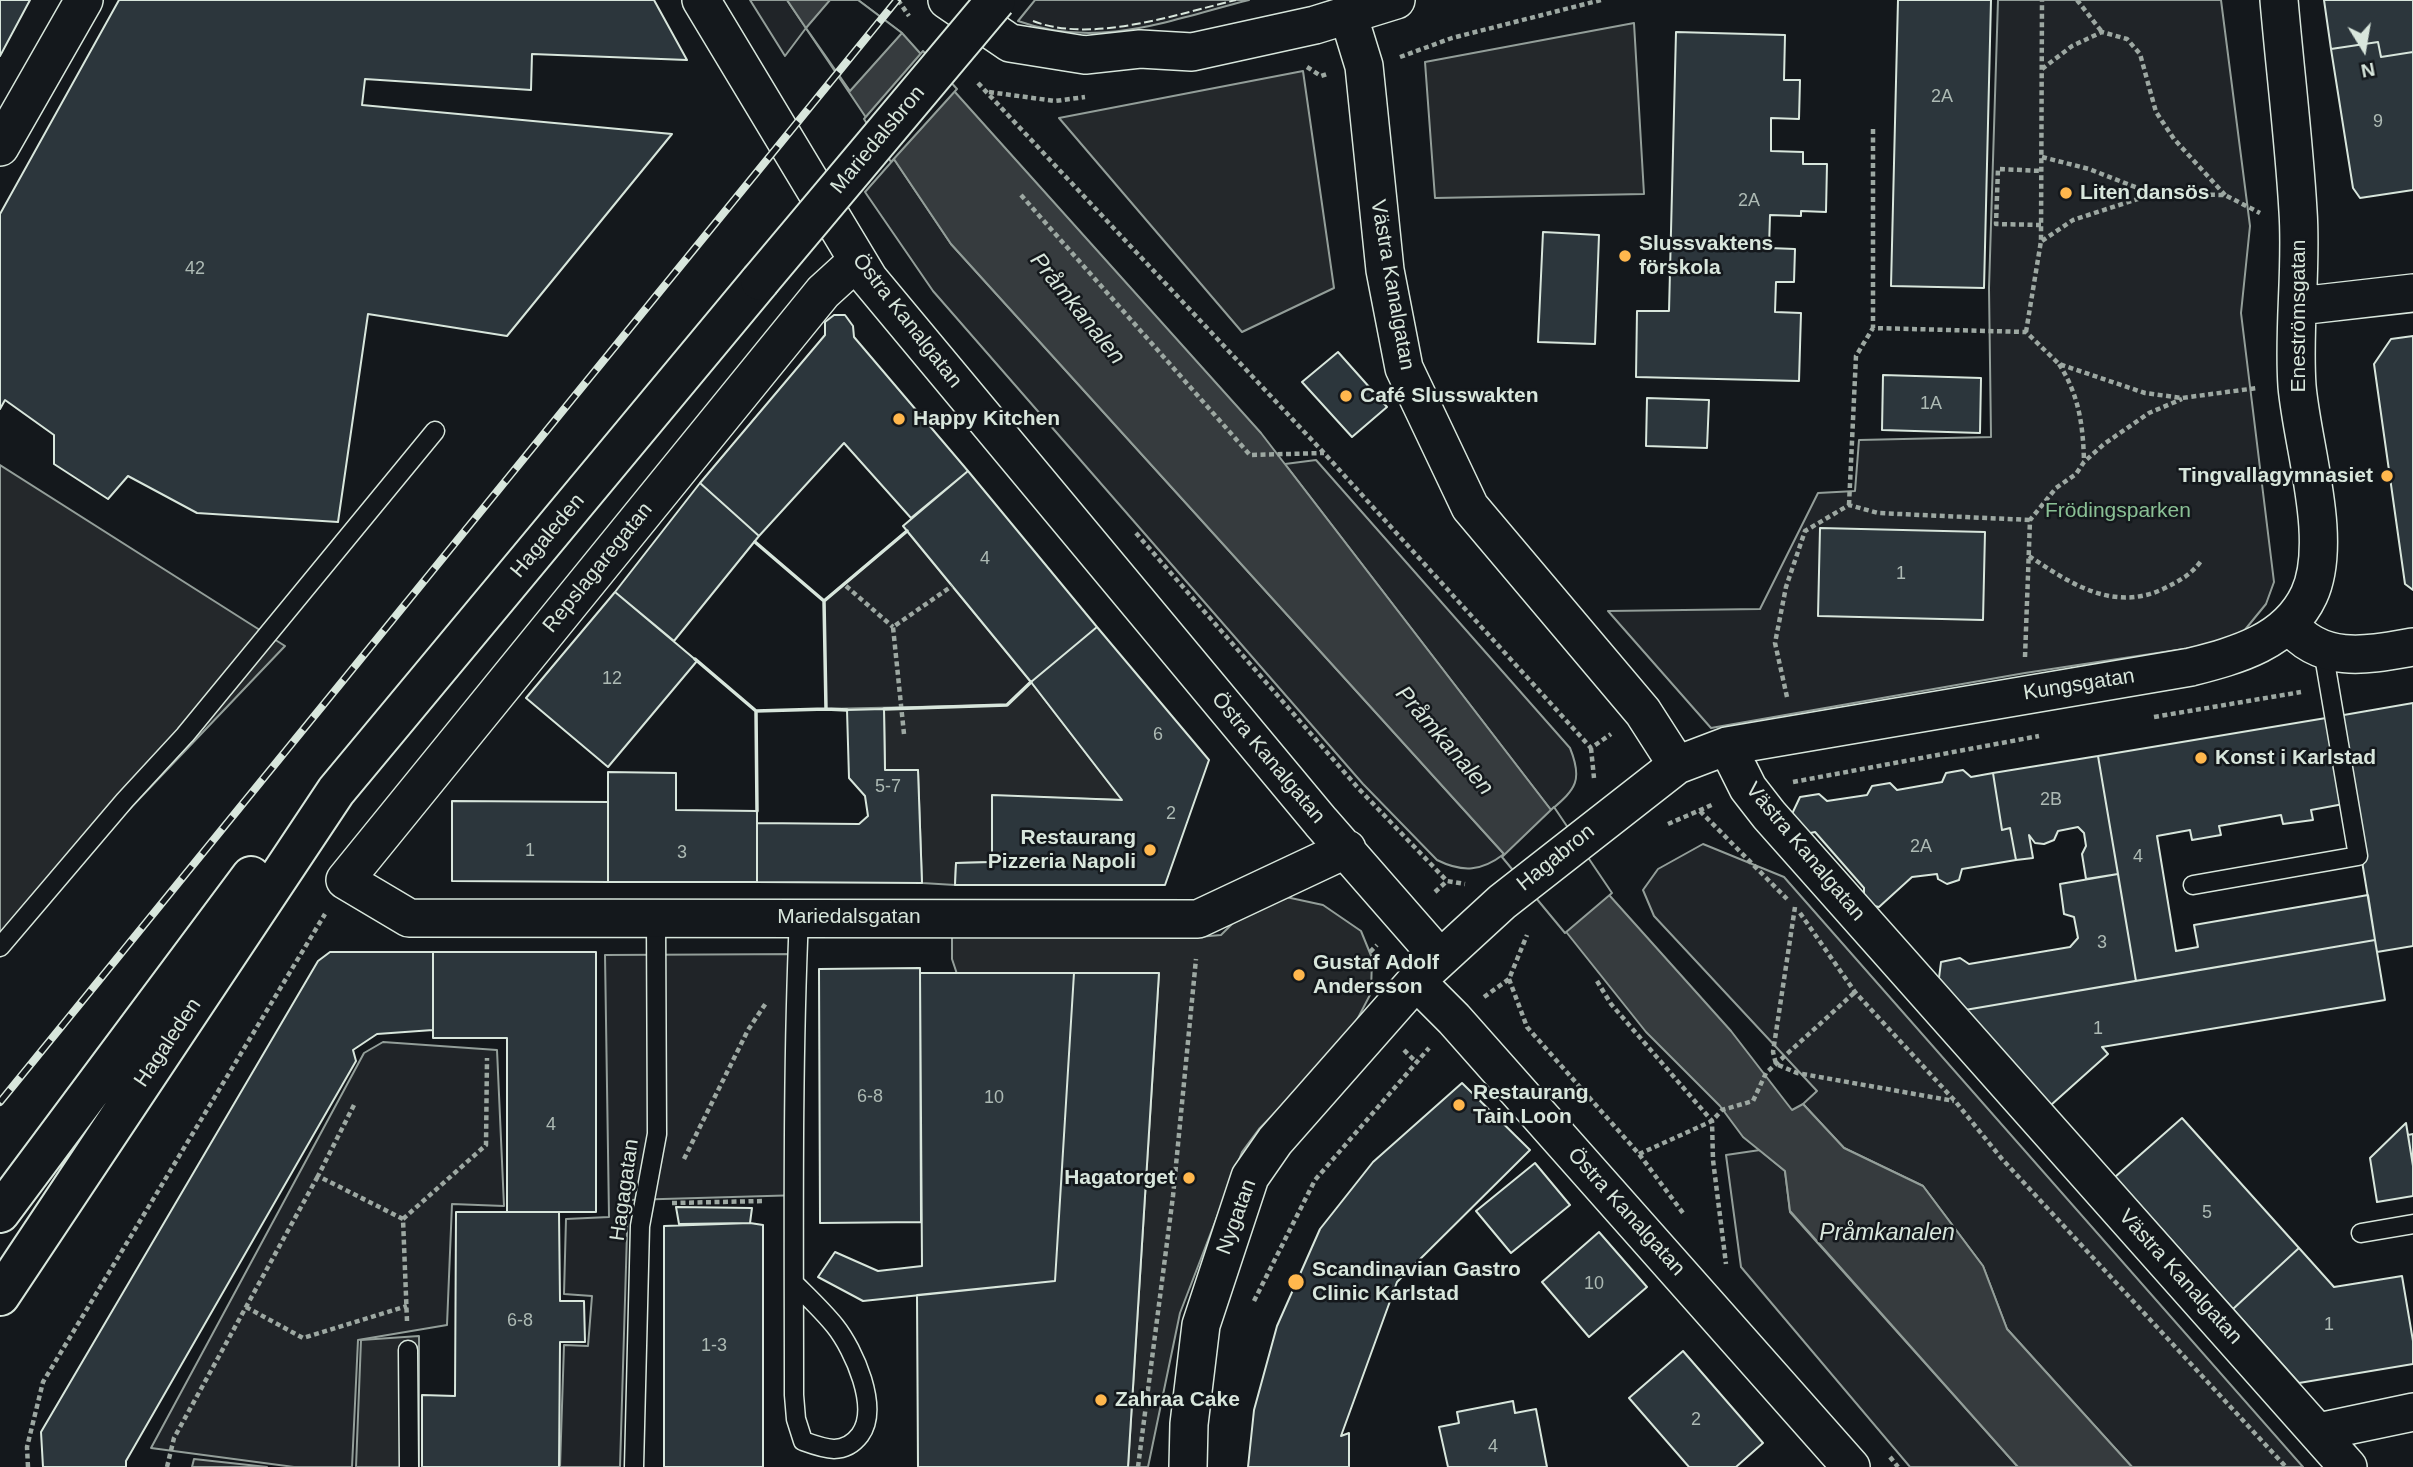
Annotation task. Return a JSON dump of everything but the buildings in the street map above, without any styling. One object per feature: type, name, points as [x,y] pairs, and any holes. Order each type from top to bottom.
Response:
[{"type":"street","points":[[1,143],[84,0]]},
{"type":"street","name":"Östra Kanalgatan","points":[[701,0],[857,261],[935,358],[1347,849],[1427,969],[1454,1019],[1816,1424],[1851,1467]]},
{"type":"street","name":"Mariedalsbron","points":[[760,281],[996,0]]},
{"type":"street","points":[[949,3],[1010,43],[1085,55],[1140,49],[1192,52],[1279,34],[1396,0]]},
{"type":"street","name":"Eneströmsgatan","points":[[2279,0],[2298,212],[2297,384],[2319,540],[2310,594],[2289,624]]},
{"type":"street","name":"Västra Kanalgatan","points":[[1348,15],[1364,66],[1380,234],[1404,368],[1470,507],[1643,712],[1677,765]]},
{"type":"street","name":"Repslagaregatan","points":[[345,880],[823,292],[857,261]]},
{"type":"street","name":"Hagaleden","points":[[0,1296],[336,790],[760,281]]},
{"type":"street","points":[[2299,306],[2413,293]]},
{"type":"street","points":[[2289,624],[2306,642],[2323,650],[2358,655],[2413,647]]},
{"type":"street","name":"Kungsgatan","points":[[1727,746],[2191,667],[2243,654],[2289,624]]},
{"type":"street","points":[[1677,765],[1727,746]]},
{"type":"street","name":"Västra Kanalgatan","points":[[1727,746],[1748,788],[2348,1467]]},
{"type":"street","name":"Hagabron","points":[[1427,969],[1487,894],[1606,818],[1677,765]]},
{"type":"street","name":"Hagaleden","points":[[0,1213],[278,841],[336,790]]},
{"type":"street","name":"Mariedalsgatan","points":[[345,880],[409,918],[1198,919],[1347,849]]},
{"type":"street","name":"Nygatan","points":[[1188,1467],[1189,1424],[1201,1325],[1250,1177],[1275,1141],[1427,969]]},
{"type":"street","points":[[2318,1432],[2413,1412]]},
{"type":"lane","points":[[0,947],[125,800],[185,735],[435,431]]},
{"type":"lane","points":[[2193,885],[2358,856],[2323,650]]},
{"type":"lane","points":[[794,1283],[836,1327],[868,1396],[866,1426],[852,1445],[830,1451],[803,1441],[796,1419],[794,1395],[794,1283],[794,1202],[799,917]]},
{"type":"lane","name":"Hagagatan","points":[[634,1467],[640,1226],[656,1134],[656,918]]},
{"type":"lane","points":[[2361,1233],[2413,1224]]},
{"type":"lane","points":[[408,1350],[409,1467]]},
{"type":"path","points":[[1408,55],[1452,38],[1601,0]]},
{"type":"path","points":[[2026,332],[2041,241],[2042,0]]},
{"type":"path","points":[[2077,0],[2102,32],[2127,39],[2140,54],[2156,112],[2174,139],[2225,195],[2262,214]]},
{"type":"path","points":[[2042,69],[2072,46],[2102,32]]},
{"type":"path","points":[[989,92],[1324,453],[1591,748],[1596,775],[1591,785]]},
{"type":"path","points":[[1849,505],[1856,356],[1873,328],[1873,129]]},
{"type":"path","points":[[2042,157],[2089,169],[2153,194]]},
{"type":"path","points":[[2041,225],[1996,223],[1998,169],[2042,171]]},
{"type":"path","points":[[2041,241],[2073,220],[2153,194],[2225,195]]},
{"type":"path","points":[[1021,195],[1250,455],[1324,453]]},
{"type":"path","points":[[1873,328],[2026,332],[2059,364],[2069,380],[2081,417],[2084,462]]},
{"type":"path","points":[[2059,364],[2145,393],[2182,398],[2258,388]]},
{"type":"path","points":[[2027,694],[2024,624],[2030,520],[2056,488],[2076,474],[2084,462],[2150,413],[2182,398]]},
{"type":"path","points":[[1795,733],[1775,643],[1786,587],[1805,531],[1849,505],[1878,513],[2030,520]]},
{"type":"path","points":[[1130,526],[1367,798],[1447,881],[1487,894]]},
{"type":"path","points":[[2029,556],[2091,593],[2123,599],[2151,594],[2174,584],[2192,573],[2201,561]]},
{"type":"path","points":[[846,586],[893,628],[904,734]]},
{"type":"path","points":[[893,628],[952,586]]},
{"type":"path","points":[[2153,717],[2329,687]]},
{"type":"path","points":[[1591,748],[1643,712]]},
{"type":"path","points":[[2043,735],[1748,788],[1700,811],[1795,907],[1855,992],[1955,1101],[2002,1159],[2121,1292],[2286,1467]]},
{"type":"path","points":[[28,1467],[27,1447],[43,1382],[345,880]]},
{"type":"path","points":[[1776,1064],[1773,1052],[1795,907]]},
{"type":"path","points":[[1138,1467],[1173,1196],[1198,919]]},
{"type":"path","points":[[1251,1305],[1315,1180],[1454,1019],[1508,979],[1530,930]]},
{"type":"path","points":[[643,1205],[689,1153],[748,1030],[797,956]]},
{"type":"path","points":[[1597,981],[1612,1004],[1713,1121],[1713,1160],[1727,1272]]},
{"type":"path","points":[[1639,1154],[1713,1121],[1722,1110],[1753,1101],[1766,1073],[1855,992]]},
{"type":"path","points":[[403,1219],[486,1145],[486,1058]]},
{"type":"path","points":[[1776,1064],[1797,1073],[1955,1101]]},
{"type":"path","points":[[167,1467],[174,1438],[354,1105]]},
{"type":"path","points":[[318,1176],[403,1219]]},
{"type":"path","points":[[643,1205],[794,1202]]},
{"type":"path","points":[[403,1219],[408,1350]]},
{"type":"path","points":[[246,1307],[303,1338],[407,1306]]},
{"type":"green space","points":[[750,0],[787,0],[806,28],[785,56]]},
{"type":"green space","points":[[1035,0],[1249,0],[1134,29],[1077,33],[1018,21]]},
{"type":"green space","name":"Frödingsparken","points":[[1998,0],[2221,0],[2250,226],[2241,313],[2274,582],[2266,604],[2239,637],[2197,647],[2025,673],[1711,728],[1608,611],[1760,609],[1818,493],[1855,491],[1859,440],[1991,437],[1989,288]]},
{"type":"green space","points":[[894,159],[951,244],[1504,854],[1488,864],[1472,868],[1455,867],[1437,860],[1363,784],[933,291],[865,192]]},
{"type":"green space","points":[[1316,460],[1570,748],[1576,768],[1575,783],[1551,810],[1285,464]]},
{"type":"green space","points":[[907,531],[1031,682],[1007,705],[826,709],[824,601]]},
{"type":"green space","points":[[1703,844],[1784,877],[2303,1467],[2132,1467],[2007,1329],[1983,1266],[1923,1186],[1844,1148],[1803,1104],[1817,1091],[1654,916],[1643,890],[1658,869]]},
{"type":"green space","points":[[805,954],[802,1195],[628,1200],[620,1467],[560,1467],[564,1345],[588,1346],[592,1296],[564,1294],[566,1219],[609,1217],[605,955]]},
{"type":"green space","points":[[383,1042],[497,1050],[504,1206],[452,1204],[447,1325],[358,1340],[352,1467],[294,1467],[151,1448],[364,1053]]},
{"type":"green space","points":[[1760,1150],[1785,1171],[1790,1212],[2018,1467],[1910,1467],[1741,1267],[1726,1155]]},
{"type":"shaded area","points":[[1634,23],[1644,194],[1435,198],[1425,62]]},
{"type":"shaded area","points":[[1303,71],[1334,288],[1242,332],[1059,118]]},
{"type":"shaded area","points":[[0,465],[285,646],[0,945]]},
{"type":"shaded area","points":[[1031,682],[1122,800],[993,796],[992,862],[956,863],[955,885],[922,883],[918,770],[885,770],[884,709],[1007,705]]},
{"type":"shaded area","name":"Hagatorget","points":[[1286,897],[1323,905],[1361,931],[1372,958],[1371,993],[1347,1039],[1259,1129],[1242,1152],[1180,1313],[1148,1467],[1128,1467],[1159,973],[957,974],[952,959],[952,930],[1198,937],[1221,935],[1241,915]]},
{"type":"shaded area","points":[[419,1336],[419,1467],[356,1467],[361,1340]]},
{"type":"shaded area","points":[[194,1459],[267,1467],[192,1467]]},
{"type":"water","name":"Pråmkanalen","points":[[787,0],[858,0],[902,33],[1261,433],[1551,810],[1610,896],[1731,1031],[1792,1110],[1803,1104],[1844,1148],[1923,1186],[1983,1266],[2007,1329],[2132,1467],[2018,1467],[1790,1211],[1785,1171],[1743,1137],[1720,1106],[1646,1032],[1504,854],[951,244]]},
{"type":"pier","points":[[830,0],[858,0],[902,33],[850,91],[806,28]]},
{"type":"pier","points":[[923,51],[957,89],[891,162],[864,119]]},
{"type":"pier","points":[[1554,807],[1612,893],[1565,933],[1502,857]]},
{"type":"railway","points":[[0,1102],[897,0]]},
{"type":"fence","points":[[1033,21],[1056,27],[1108,28],[1161,19],[1236,0]]},
{"type":"wall","points":[[695,659],[756,711],[826,709],[824,601],[907,531]]},
{"type":"wall","points":[[755,542],[824,601]]},
{"type":"wall","points":[[884,709],[1007,705],[1031,682]]},
{"type":"wall","points":[[826,709],[847,710]]},
{"type":"wall","points":[[756,711],[757,811]]},
{"type":"place","name":"Liten dansös","points":[[2066,193]]},
{"type":"place","name":"Slussvaktens förskola","points":[[1625,256]]},
{"type":"place","name":"Café Slusswakten","points":[[1346,396]]},
{"type":"place","name":"Happy Kitchen","points":[[899,419]]},
{"type":"place","name":"Tingvallagymnasiet","points":[[2387,476]]},
{"type":"place","name":"Konst i Karlstad","points":[[2201,758]]},
{"type":"place","name":"Restaurang Pizzeria Napoli","points":[[1150,850]]},
{"type":"place","name":"Gustaf Adolf Andersson","points":[[1299,975]]},
{"type":"place","name":"Restaurang Tain Loon","points":[[1459,1105]]},
{"type":"place","name":"Hagatorget","points":[[1189,1178]]},
{"type":"place","name":"Scandinavian Gastro Clinic Karlstad","points":[[1296,1282]]},
{"type":"place","name":"Zahraa Cake","points":[[1101,1400]]}]
